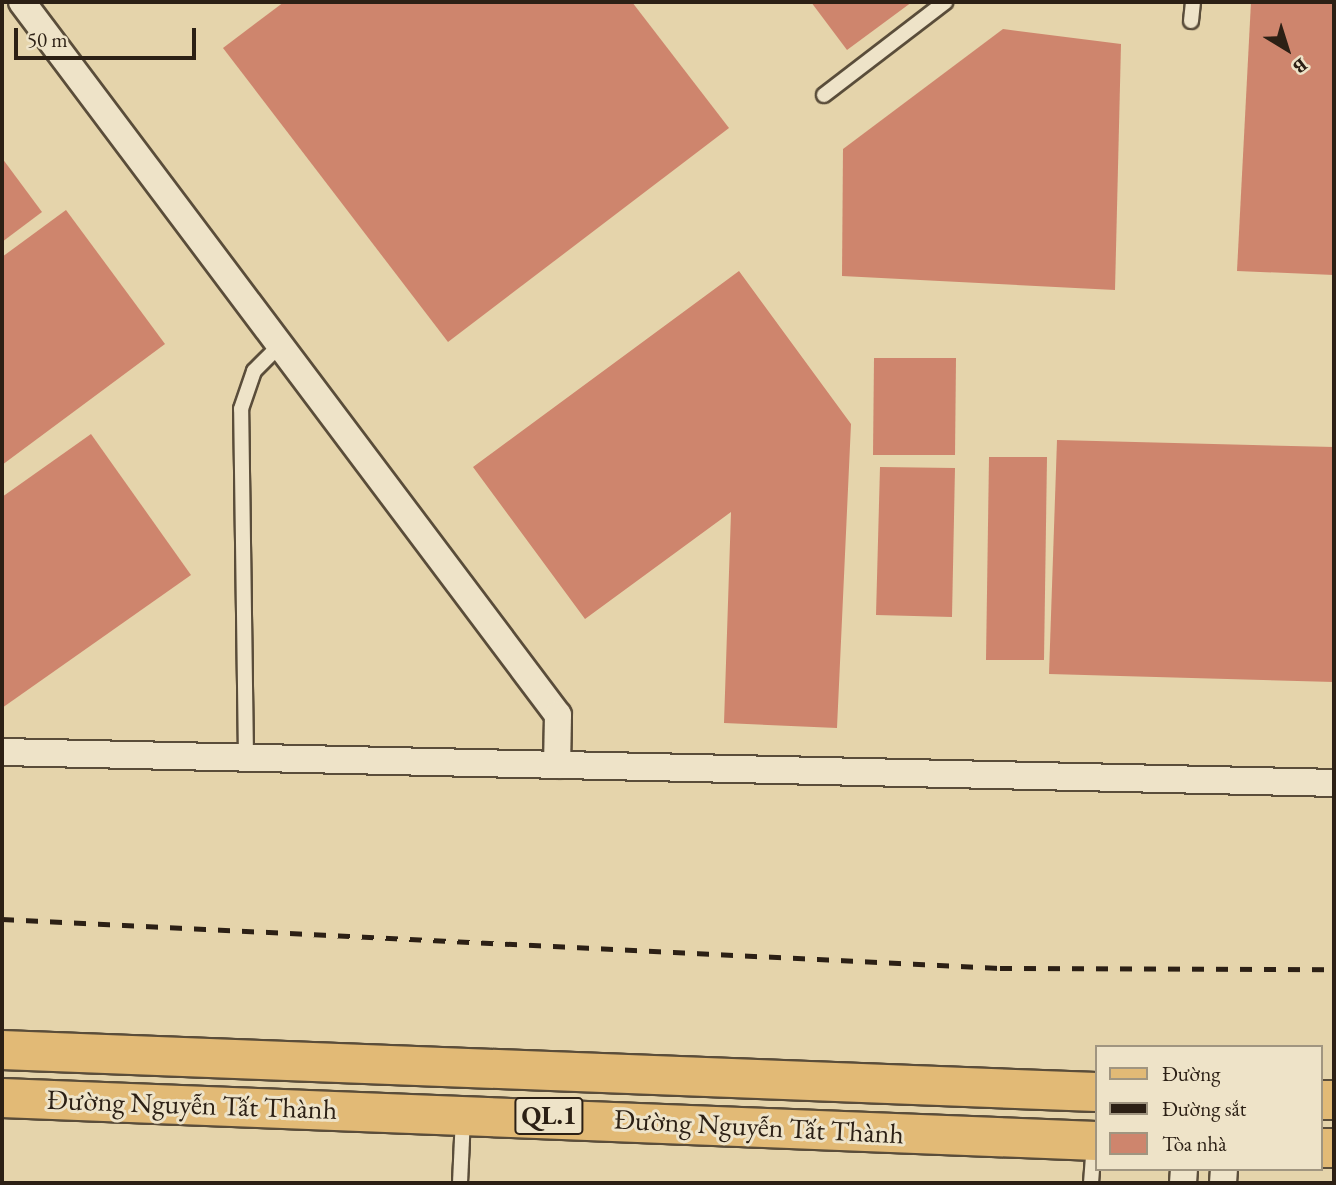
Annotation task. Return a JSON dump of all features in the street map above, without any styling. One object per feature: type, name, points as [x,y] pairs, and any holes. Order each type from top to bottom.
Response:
[{"type":"main road","name":"Đường Nguyễn Tất Thành","points":[[2,1050],[1094,1091]]},
{"type":"main road","name":"Đường Nguyễn Tất Thành","points":[[2,1098],[463,1112],[1094,1141]]},
{"type":"street","points":[[22,2],[558,715],[558,765]]},
{"type":"street","points":[[2,752],[1334,783]]},
{"type":"lane","points":[[824,95],[944,2]]},
{"type":"lane","points":[[1191,21],[1193,2]]},
{"type":"lane","points":[[246,757],[241,409],[254,371],[280,345]]},
{"type":"lane","points":[[460,1183],[463,1112]]},
{"type":"lane","points":[[1091,1183],[1094,1152]]},
{"type":"building","points":[[284,2],[632,2],[729,128],[448,342],[223,48]]},
{"type":"building","points":[[811,2],[912,2],[847,50]]},
{"type":"building","points":[[1251,2],[1334,2],[1334,275],[1237,271]]},
{"type":"building","points":[[1003,29],[1121,44],[1115,290],[842,276],[843,149]]},
{"type":"building","points":[[2,158],[42,212],[2,242]]},
{"type":"building","points":[[66,210],[165,344],[2,465],[2,257]]},
{"type":"building","points":[[739,271],[851,424],[837,728],[724,723],[731,512],[585,619],[473,467]]},
{"type":"building","points":[[874,358],[956,358],[955,455],[873,455]]},
{"type":"building","points":[[91,434],[191,575],[2,708],[2,497]]},
{"type":"building","points":[[1057,440],[1334,447],[1334,682],[1049,674]]},
{"type":"building","points":[[989,457],[1047,457],[1044,660],[986,660]]},
{"type":"building","points":[[880,467],[955,468],[952,617],[876,615]]},
{"type":"railway","points":[[2,919],[1000,968],[1334,969]]}]
